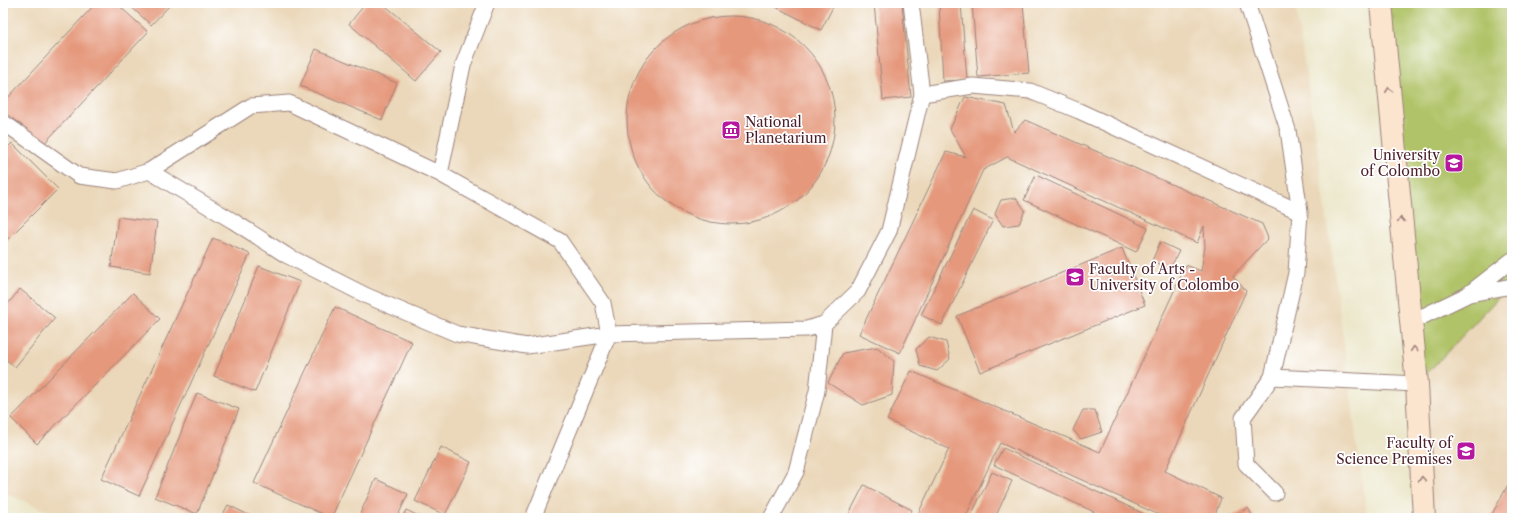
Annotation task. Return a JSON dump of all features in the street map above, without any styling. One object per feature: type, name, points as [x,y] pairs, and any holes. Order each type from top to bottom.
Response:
[{"type":"main road","points":[[1381,3],[1417,384],[1424,518]]},
{"type":"lane","points":[[440,174],[462,65],[487,3]]},
{"type":"lane","points":[[149,171],[233,221],[286,255],[367,296],[457,334],[527,346],[609,334],[807,329],[824,324],[858,291],[889,231],[922,94],[912,3]]},
{"type":"lane","points":[[1247,3],[1288,130],[1300,212],[1296,273],[1272,377],[1244,418],[1246,464],[1275,493]]},
{"type":"lane","points":[[922,94],[973,86],[1030,90],[1300,212]]},
{"type":"lane","points":[[3,122],[79,176],[117,181],[149,171],[251,106],[289,103],[440,174],[560,240],[603,303],[609,334],[533,518]]},
{"type":"lane","points":[[1411,322],[1467,295],[1512,260]]},
{"type":"lane","points":[[1467,295],[1512,286]]},
{"type":"lane","points":[[771,518],[796,472],[816,391],[824,324]]},
{"type":"lane","points":[[1272,377],[1417,384]]},
{"type":"shaded area","name":"University of Colombo","points":[[3,3],[1295,3],[1319,158],[1367,518],[63,518],[3,492]]},
{"type":"shaded area","points":[[1512,3],[1512,518],[1424,518],[1417,384]]},
{"type":"green space","name":"University of Colombo","points":[[1381,3],[1512,3],[1512,283],[1417,384]]},
{"type":"building","points":[[96,3],[116,3],[148,32],[40,148],[3,113],[3,103]]},
{"type":"building","points":[[127,3],[172,3],[151,25]]},
{"type":"building","points":[[366,3],[382,3],[441,52],[416,81],[349,24]]},
{"type":"building","points":[[768,3],[835,3],[821,30]]},
{"type":"building","points":[[874,3],[902,3],[911,97],[883,100]]},
{"type":"building","points":[[939,3],[961,3],[967,80],[943,81]]},
{"type":"building","points":[[972,3],[1023,3],[1029,73],[978,77]]},
{"type":"building","name":"National Planetarium","points":[[731,16],[751,18],[771,24],[797,40],[811,54],[827,80],[833,100],[835,120],[833,140],[827,160],[811,186],[797,200],[771,216],[751,222],[731,224],[711,222],[691,216],[665,200],[651,186],[635,160],[629,140],[627,120],[629,100],[635,80],[651,54],[665,40],[691,24],[711,18]]},
{"type":"building","points":[[316,49],[397,83],[382,120],[300,86]]},
{"type":"building","points":[[965,97],[1006,105],[1014,132],[1025,120],[1262,224],[1268,238],[1233,276],[1246,291],[1165,471],[1221,498],[1214,518],[1166,518],[1000,443],[965,518],[916,518],[949,449],[887,420],[911,371],[1100,452],[1186,265],[1201,271],[1205,247],[1204,226],[1197,243],[1007,157],[983,170],[900,353],[859,334],[946,152],[966,157],[950,129]]},
{"type":"building","points":[[12,143],[58,189],[3,244],[3,152]]},
{"type":"building","points":[[1036,175],[1148,228],[1136,252],[1024,200]]},
{"type":"building","points":[[1016,198],[1025,210],[1019,224],[1003,226],[995,214],[1001,200]]},
{"type":"building","points":[[973,210],[993,220],[942,325],[921,315]]},
{"type":"building","points":[[118,217],[157,222],[150,273],[111,267]]},
{"type":"building","points":[[213,238],[250,254],[139,496],[101,479]]},
{"type":"building","points":[[1160,242],[1179,251],[1170,269],[1152,261]]},
{"type":"building","points":[[1122,248],[1145,305],[980,372],[957,316]]},
{"type":"building","points":[[259,266],[300,282],[255,392],[214,376]]},
{"type":"building","points":[[20,289],[55,318],[15,367],[3,357],[3,310]]},
{"type":"building","points":[[133,293],[160,319],[37,444],[11,418]]},
{"type":"building","points":[[335,307],[412,342],[331,518],[254,483]]},
{"type":"building","points":[[929,337],[946,342],[950,359],[937,371],[920,366],[916,349]]},
{"type":"building","points":[[877,347],[894,361],[892,395],[863,405],[828,383],[843,353]]},
{"type":"building","points":[[197,393],[239,409],[197,514],[155,497]]},
{"type":"building","points":[[1083,410],[1095,410],[1102,432],[1081,439],[1073,430]]},
{"type":"building","points":[[441,447],[471,462],[445,515],[415,501]]},
{"type":"building","points":[[1003,448],[1153,518],[1107,518],[994,465]]},
{"type":"building","points":[[992,472],[1012,481],[995,518],[970,518]]},
{"type":"building","points":[[376,479],[408,494],[397,518],[358,518]]},
{"type":"building","points":[[1509,483],[1512,485],[1512,518],[1495,518],[1491,516]]},
{"type":"building","points":[[864,485],[912,510],[908,518],[847,518]]},
{"type":"building","points":[[228,505],[255,518],[221,518]]},
{"type":"building","points":[[1248,508],[1254,518],[1229,518]]},
{"type":"building","points":[[406,510],[423,518],[402,518]]},
{"type":"place","name":"National Planetarium","points":[[731,130]]},
{"type":"place","name":"University of Colombo","points":[[1454,163]]},
{"type":"place","name":"Faculty of Arts - University of Colombo","points":[[1075,277]]},
{"type":"place","name":"Faculty of Science Premises","points":[[1466,451]]}]
